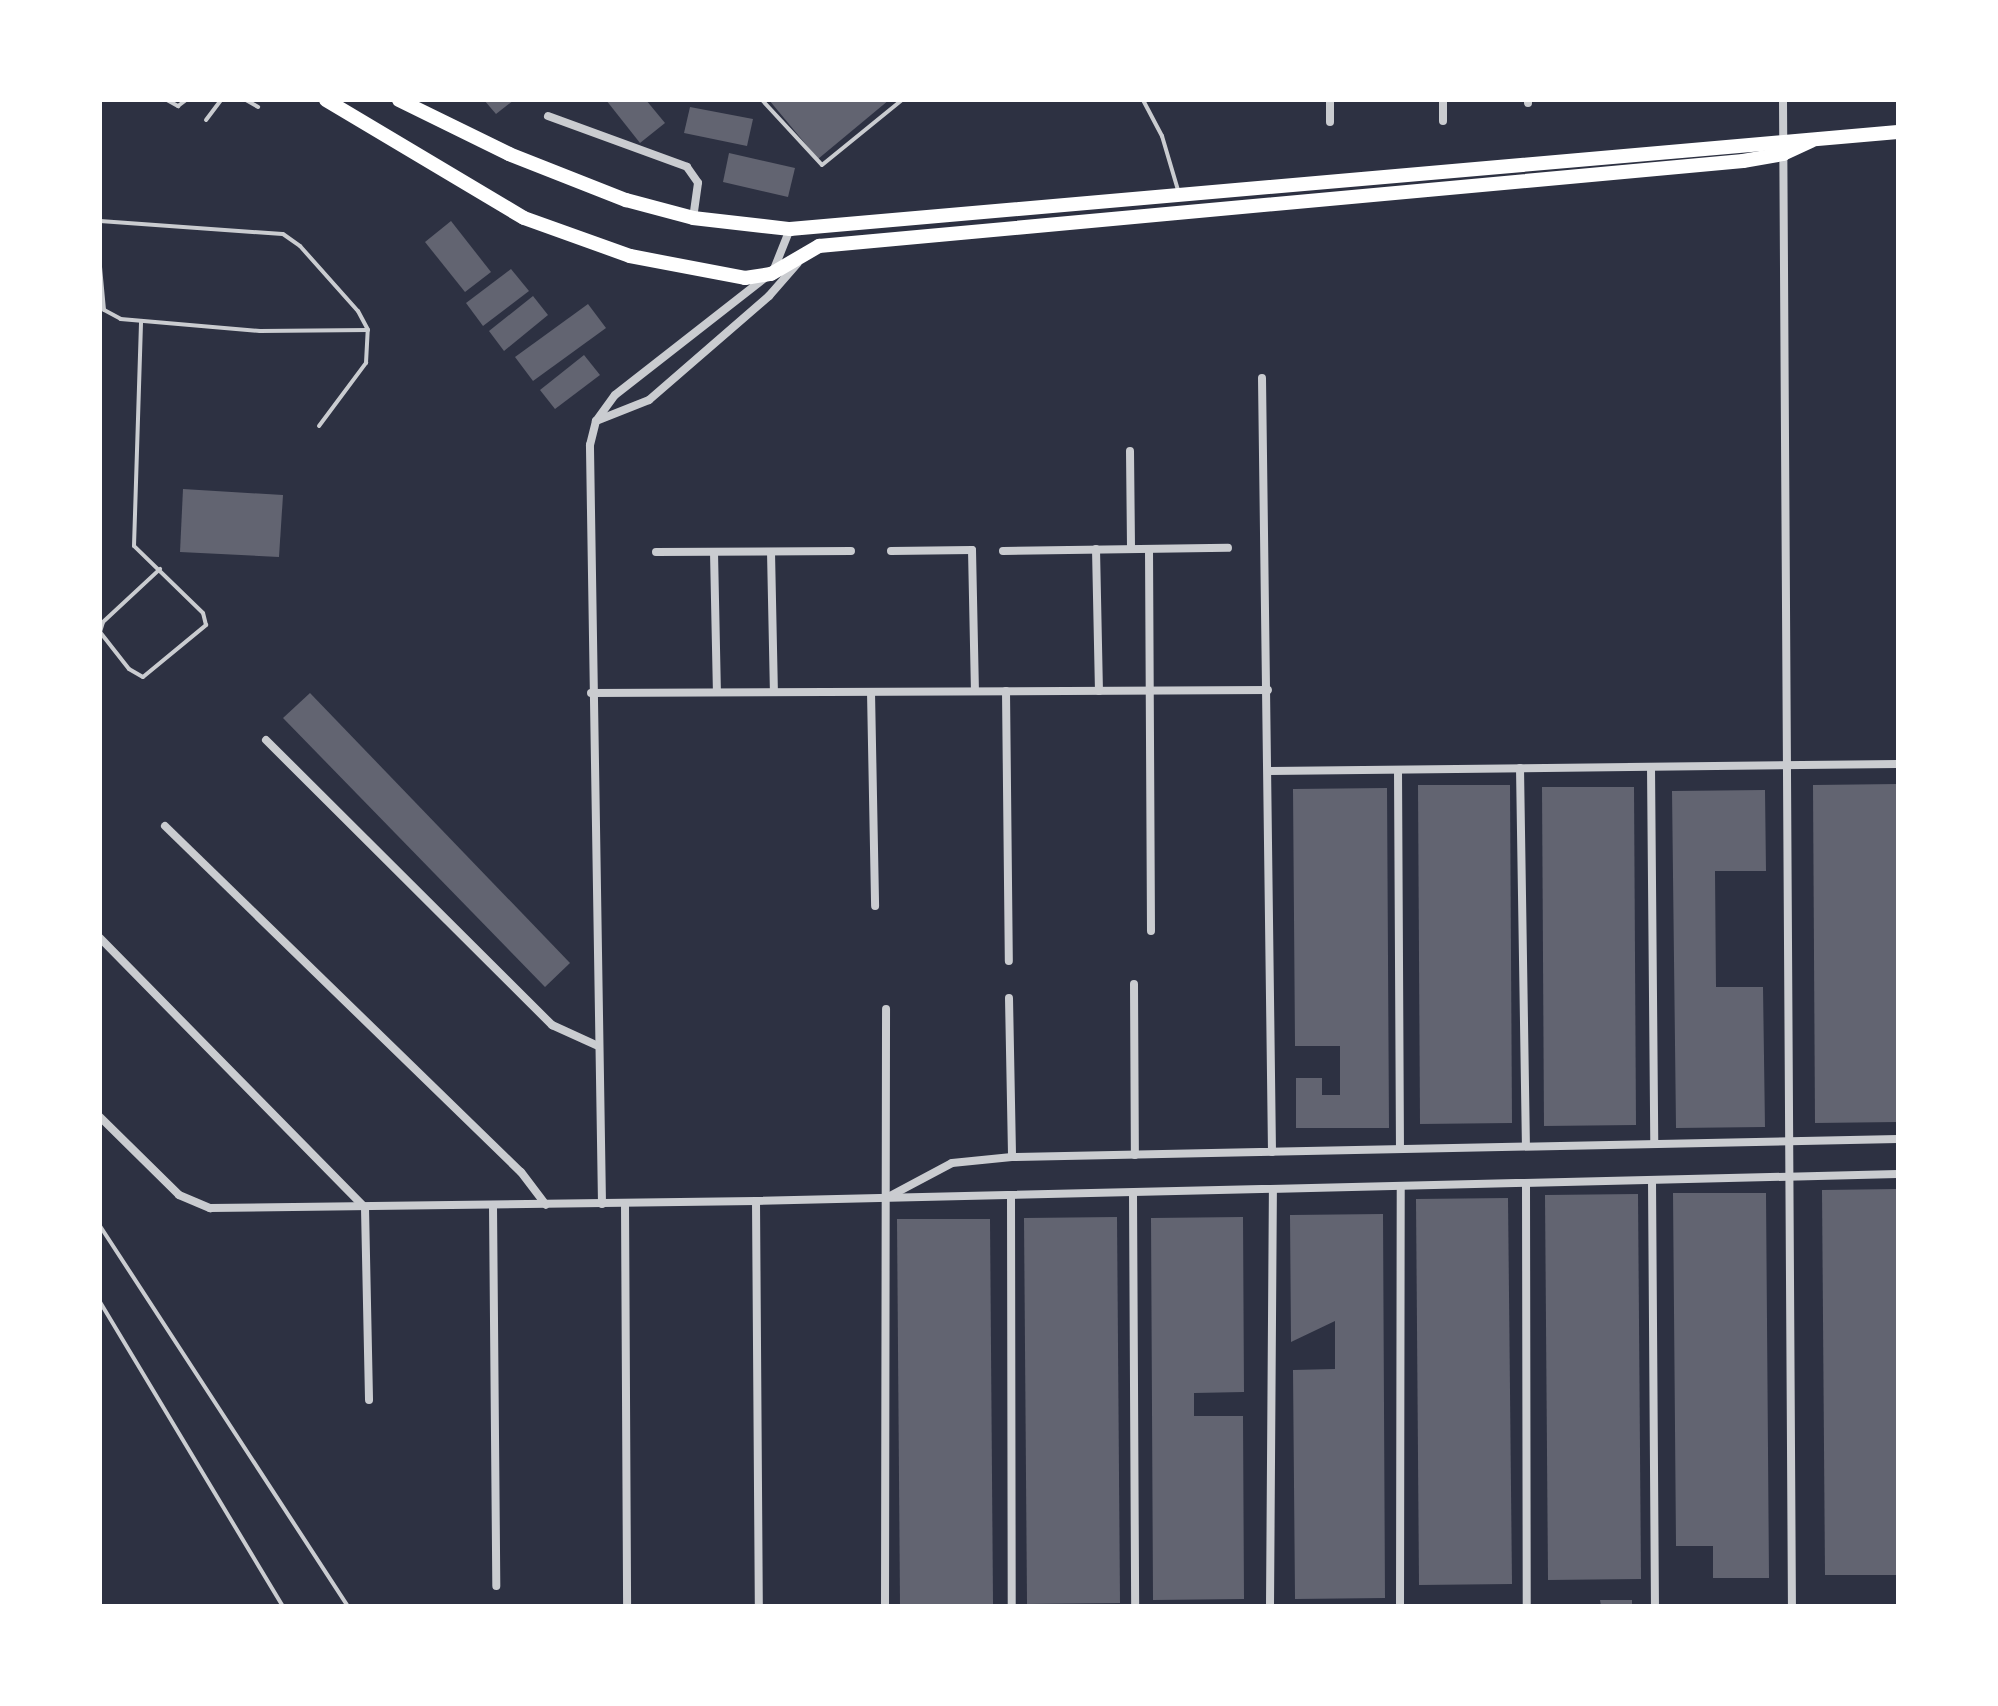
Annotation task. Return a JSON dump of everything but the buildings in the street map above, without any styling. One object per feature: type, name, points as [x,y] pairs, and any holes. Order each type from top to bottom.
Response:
[{"type":"main road","points":[[326,100],[468,188],[554,231],[705,274],[771,274],[800,260],[819,246],[1417,194],[1898,132]]},
{"type":"main road","points":[[399,100],[420,104],[542,168],[693,218],[790,229],[1179,194],[1783,147]]},
{"type":"street","points":[[1330,100],[1330,122]]},
{"type":"street","points":[[1443,100],[1443,121]]},
{"type":"street","points":[[1783,100],[1792,1606]]},
{"type":"street","points":[[548,116],[687,167],[698,183],[693,218]]},
{"type":"street","points":[[596,421],[649,400],[769,296],[800,260],[811,228]]},
{"type":"street","points":[[602,1204],[591,693],[590,462],[596,421],[630,382],[771,274],[790,229]]},
{"type":"street","points":[[1262,378],[1272,1152]]},
{"type":"street","points":[[1130,451],[1131,549]]},
{"type":"street","points":[[1003,551],[1228,548]]},
{"type":"street","points":[[1096,549],[1099,691]]},
{"type":"street","points":[[1149,549],[1151,931]]},
{"type":"street","points":[[891,551],[972,550],[975,691]]},
{"type":"street","points":[[656,552],[851,551]]},
{"type":"street","points":[[714,552],[717,692]]},
{"type":"street","points":[[771,552],[774,692]]},
{"type":"street","points":[[591,693],[1268,690]]},
{"type":"street","points":[[1006,691],[1009,961]]},
{"type":"street","points":[[871,692],[875,906]]},
{"type":"street","points":[[266,740],[552,1025],[598,1046]]},
{"type":"street","points":[[1269,771],[1898,764]]},
{"type":"street","points":[[1651,767],[1654,1143]]},
{"type":"street","points":[[1520,768],[1526,1146]]},
{"type":"street","points":[[1398,770],[1400,1149]]},
{"type":"street","points":[[165,826],[521,1172],[546,1205]]},
{"type":"street","points":[[100,938],[365,1208],[369,1400]]},
{"type":"street","points":[[1134,984],[1135,1155]]},
{"type":"street","points":[[1009,998],[1012,1157]]},
{"type":"street","points":[[885,1606],[886,1009]]},
{"type":"street","points":[[100,1117],[179,1195],[210,1208],[625,1204],[1898,1174]]},
{"type":"street","points":[[886,1198],[952,1163],[1012,1157],[1898,1139]]},
{"type":"street","points":[[1652,1180],[1655,1604]]},
{"type":"street","points":[[1526,1184],[1527,1606]]},
{"type":"street","points":[[1400,1606],[1401,1187]]},
{"type":"street","points":[[1270,1606],[1273,1190]]},
{"type":"street","points":[[1133,1193],[1135,1606]]},
{"type":"street","points":[[1011,1195],[1012,1606]]},
{"type":"street","points":[[756,1201],[759,1606]]},
{"type":"street","points":[[625,1204],[627,1606]]},
{"type":"street","points":[[493,1206],[496,1586]]},
{"type":"lane","points":[[167,100],[178,106],[186,100]]},
{"type":"lane","points":[[206,120],[221,100]]},
{"type":"lane","points":[[246,100],[258,107]]},
{"type":"lane","points":[[762,100],[822,165],[902,100]]},
{"type":"lane","points":[[1143,100],[1162,136],[1179,194]]},
{"type":"lane","points":[[100,221],[283,234],[320,267],[368,330],[366,363],[319,426]]},
{"type":"lane","points":[[100,267],[104,310],[141,322],[260,331],[368,330]]},
{"type":"lane","points":[[141,322],[134,546],[160,569],[203,613],[204,631],[143,677],[129,669],[100,632],[103,622],[160,569]]},
{"type":"lane","points":[[100,1226],[348,1606]]},
{"type":"lane","points":[[100,1302],[283,1606]]}]
